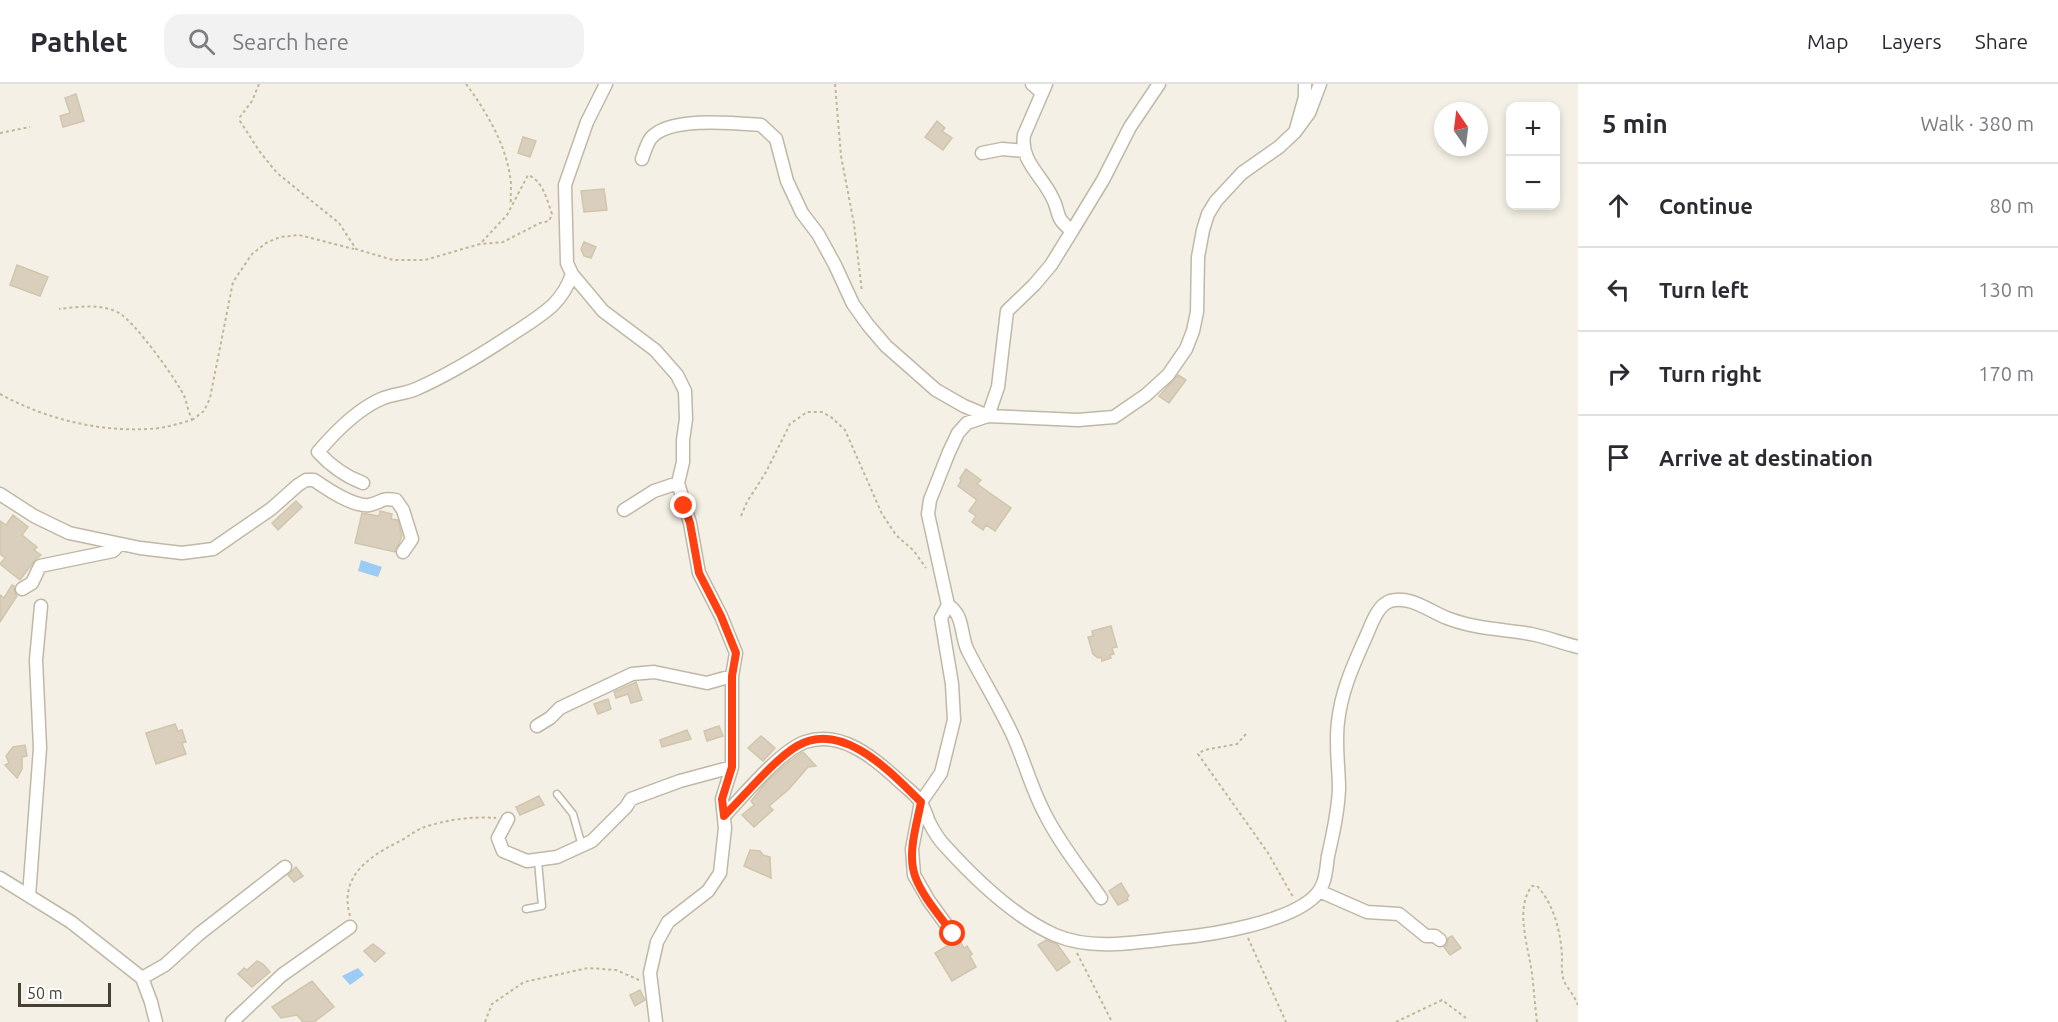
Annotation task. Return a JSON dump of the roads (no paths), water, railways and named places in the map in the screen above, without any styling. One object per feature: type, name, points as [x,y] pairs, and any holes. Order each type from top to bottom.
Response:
[{"type":"street","points":[[606,84],[587,122],[565,185],[567,263],[572,274],[603,311],[655,350],[677,375],[685,391],[683,462],[678,483],[690,523],[699,573],[721,616],[736,653],[732,676],[732,767],[722,799],[724,816],[720,873],[708,891],[669,922],[662,932],[653,953],[650,985],[656,1022]]},
{"type":"street","points":[[1032,84],[1044,89],[1024,135],[1023,143],[1027,161],[1051,194],[1059,220],[1072,231]]},
{"type":"street","points":[[988,416],[998,387],[1007,311],[1051,265],[1103,180],[1130,127],[1160,84]]},
{"type":"street","points":[[1295,132],[1305,97],[1305,84]]},
{"type":"street","points":[[642,159],[651,138],[666,128],[686,124],[761,125],[777,139],[787,181],[802,213],[818,234],[835,265],[853,304],[886,346],[936,390],[988,416],[1078,420],[1114,417],[1168,375],[1185,349],[1193,331],[1197,312],[1198,256],[1203,230],[1208,214],[1216,201],[1242,173],[1279,147],[1295,132],[1309,113],[1320,84]]},
{"type":"street","points":[[982,153],[1002,149],[1025,151]]},
{"type":"street","points":[[363,483],[346,477],[327,462],[318,452],[326,442],[353,417],[382,398],[415,389],[456,368],[537,318],[554,304],[567,287],[572,274]]},
{"type":"street","points":[[953,934],[929,901],[914,875],[912,849],[921,802],[941,772],[954,720],[952,684],[941,618],[948,605],[928,514],[930,500],[958,433],[967,423],[988,416]]},
{"type":"street","points":[[0,495],[34,516],[69,533],[182,554],[213,549],[271,509],[298,485],[306,480],[314,480],[354,504],[370,505],[385,498],[396,500],[403,510],[412,539],[403,552]]},
{"type":"street","points":[[624,510],[654,491],[678,483]]},
{"type":"street","points":[[22,589],[32,583],[40,566],[113,551],[120,544]]},
{"type":"street","points":[[724,816],[780,759],[796,746],[809,741],[824,740],[852,745],[879,762],[921,802],[936,836],[982,884],[1002,901],[1058,937],[1084,943],[1131,942],[1191,937],[1242,927],[1298,907],[1319,891],[1324,879],[1338,803],[1337,743],[1343,694],[1364,641],[1384,604],[1391,601],[1408,601],[1467,625],[1487,630],[1533,635],[1578,647]]},
{"type":"street","points":[[948,605],[960,617],[961,631],[967,648],[1015,740],[1030,783],[1045,814],[1062,844],[1101,898]]},
{"type":"street","points":[[29,896],[40,748],[36,660],[41,606]]},
{"type":"street","points":[[537,726],[560,708],[632,674],[654,672],[707,683],[732,676]]},
{"type":"street","points":[[508,819],[498,838],[503,851],[527,861],[538,861],[582,846],[599,834],[631,799],[680,781],[732,767]]},
{"type":"street","points":[[142,978],[165,965],[199,934],[285,867]]},
{"type":"street","points":[[0,878],[71,922],[142,978],[156,1022]]},
{"type":"street","points":[[1319,891],[1367,912],[1399,914],[1426,936],[1435,936],[1440,940]]},
{"type":"street","points":[[232,1022],[282,975],[350,927]]},
{"type":"lane","points":[[557,794],[573,814],[582,846]]},
{"type":"lane","points":[[526,909],[542,906],[538,861]]},
{"type":"water","points":[[361,560],[382,567],[378,577],[358,571]]},
{"type":"water","points":[[358,968],[364,975],[350,985],[342,976]]}]
